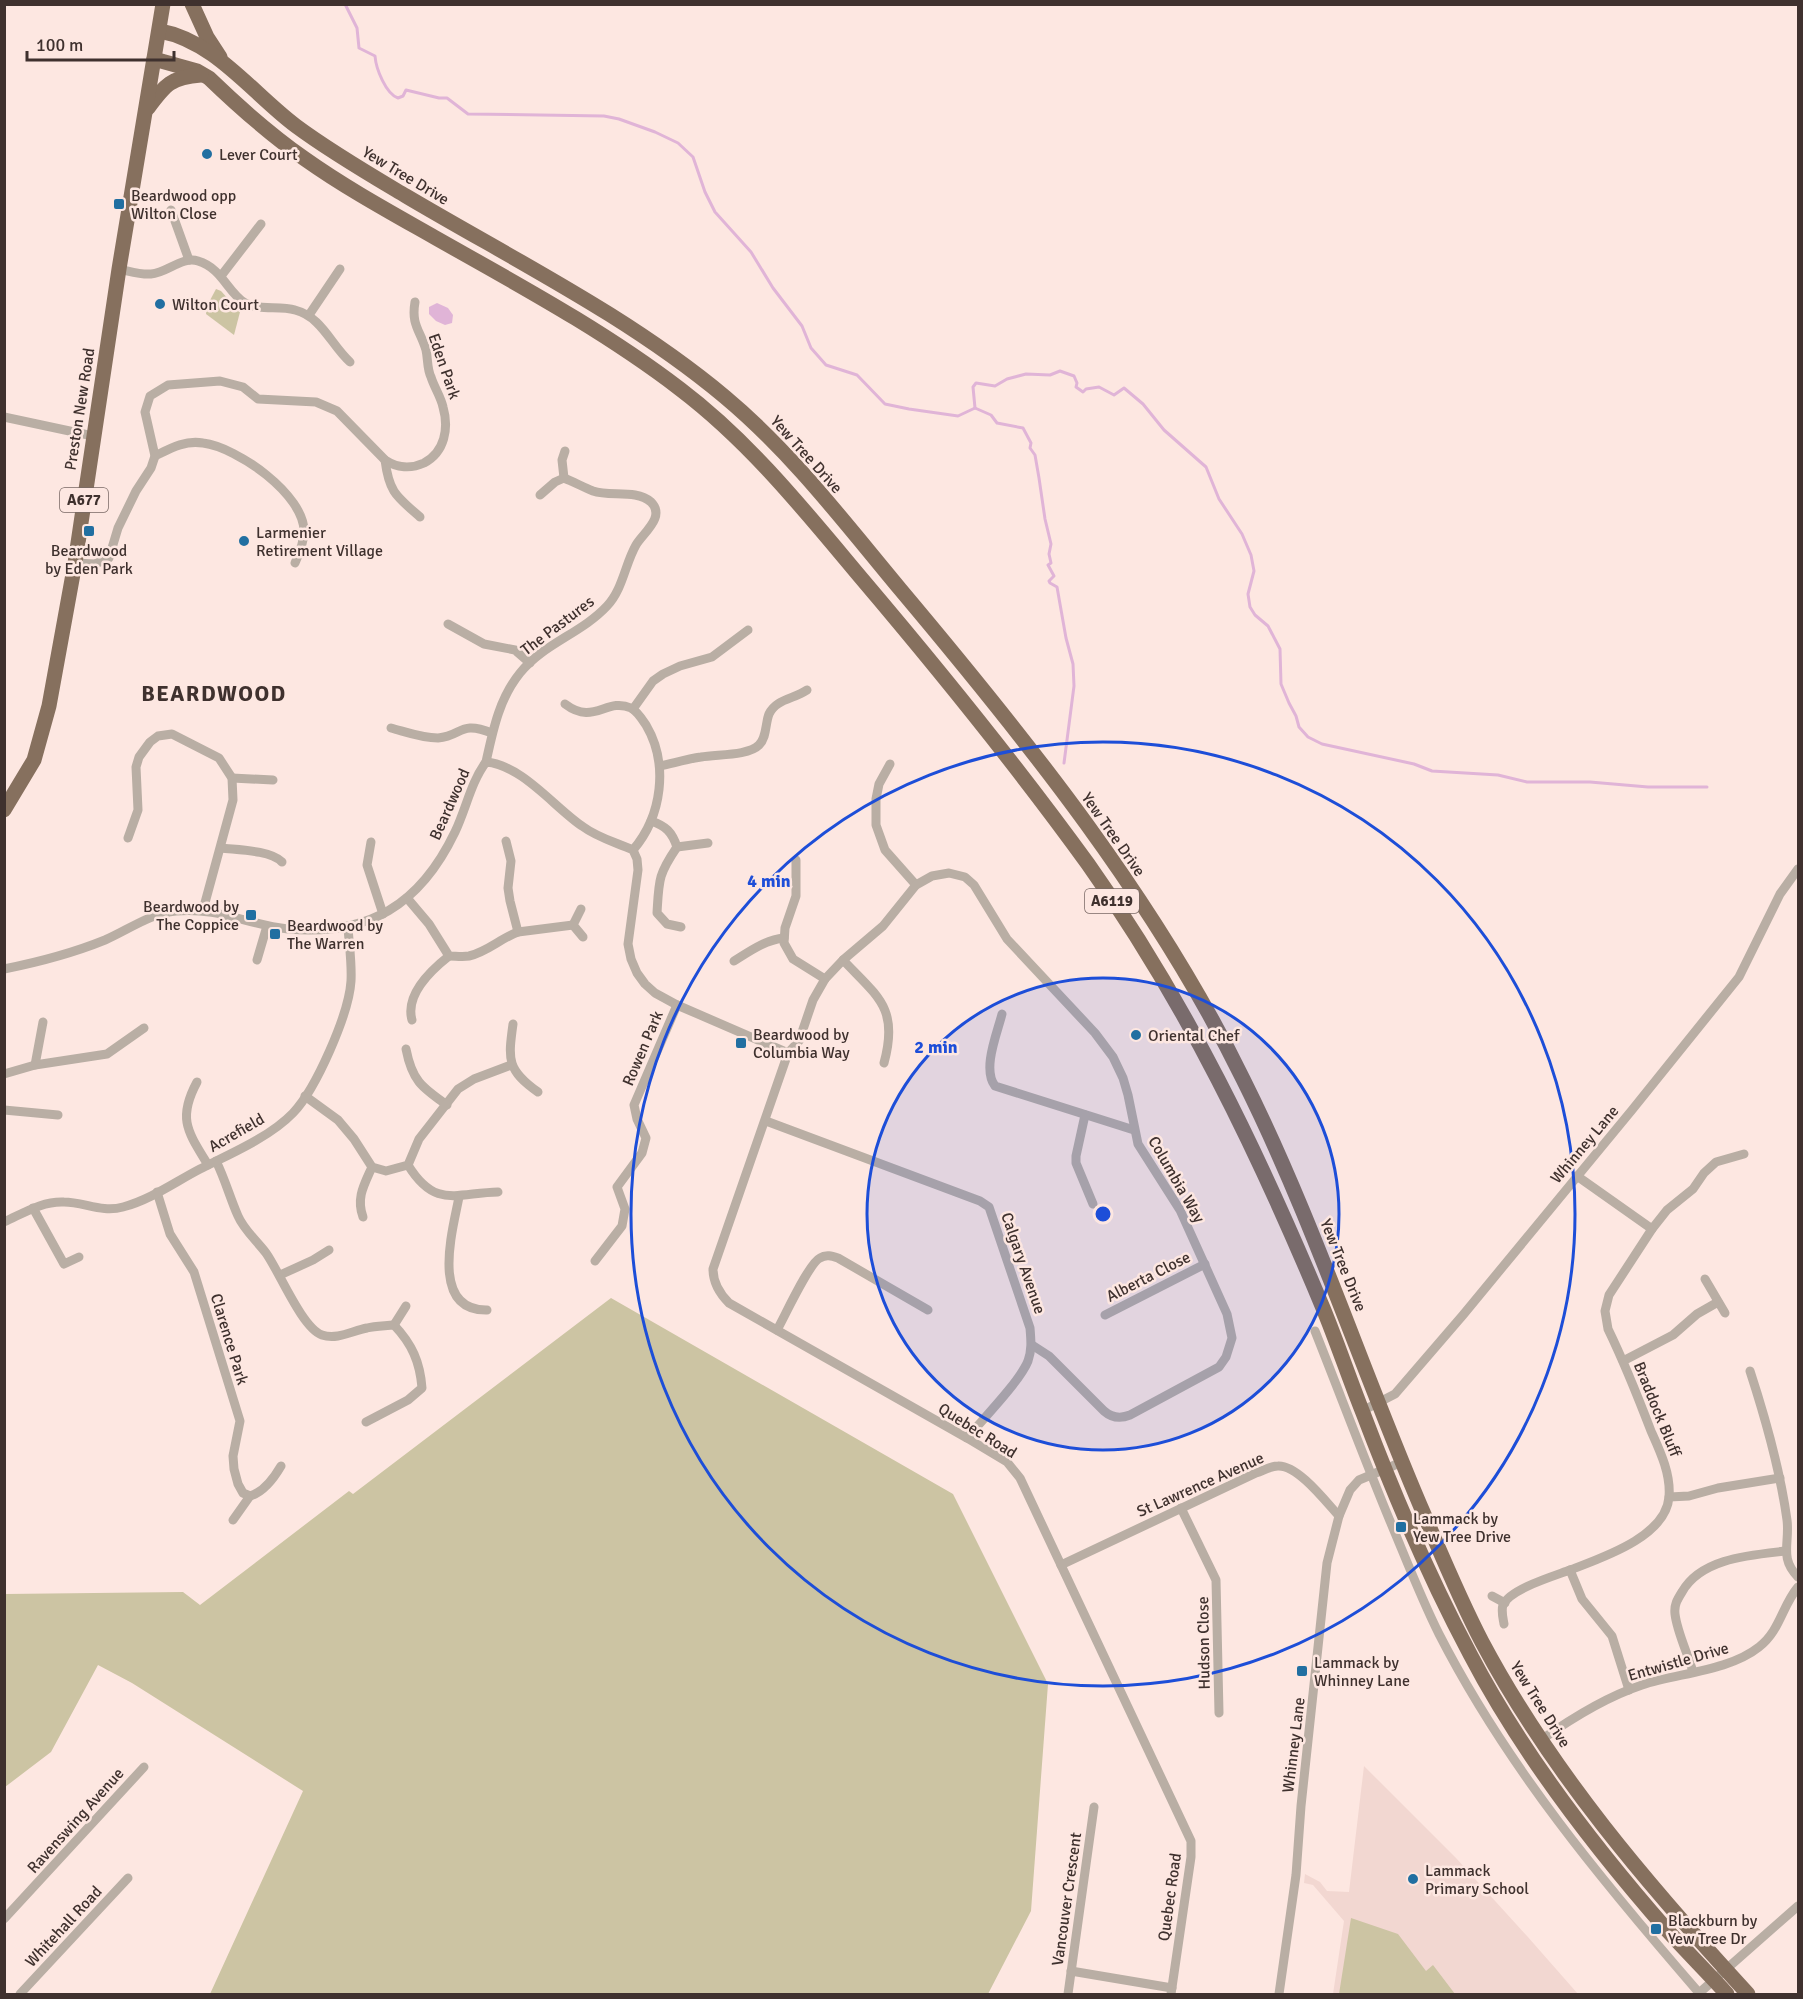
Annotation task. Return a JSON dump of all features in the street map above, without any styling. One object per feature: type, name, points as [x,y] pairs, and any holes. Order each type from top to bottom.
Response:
[{"type":"highway","name":"Preston New Road","points":[[4,810],[34,760],[49,706],[75,563],[119,269],[163,4]]},
{"type":"highway","name":"A6119","points":[[192,4],[207,38],[227,66]]},
{"type":"highway","name":"Yew Tree Drive","points":[[160,31],[180,35],[227,66],[279,113],[328,148],[408,198],[585,299],[630,327],[700,377],[762,430],[791,460],[938,634],[1017,733],[1108,856],[1180,965],[1230,1053],[1273,1140],[1346,1317],[1402,1462],[1458,1594],[1485,1647],[1541,1740],[1719,1975]]},
{"type":"highway","name":"Yew Tree Drive","points":[[154,59],[204,75],[274,136],[309,162],[374,203],[584,324],[634,356],[719,420],[776,477],[916,642],[1090,867],[1165,982],[1211,1064],[1292,1235],[1325,1313],[1362,1411],[1436,1586],[1471,1657],[1504,1714],[1586,1830],[1633,1889],[1719,1975]]},
{"type":"highway","points":[[146,111],[169,83],[178,78],[204,75]]},
{"type":"highway","points":[[746,446],[762,430]]},
{"type":"highway","points":[[1090,867],[1108,856]]},
{"type":"highway","points":[[1211,1064],[1230,1053]]},
{"type":"highway","points":[[1528,1749],[1541,1740]]},
{"type":"highway","name":"A6119","points":[[1719,1975],[1727,1995]]},
{"type":"highway","name":"A6119","points":[[1719,1975],[1748,1995]]},
{"type":"street","points":[[171,210],[189,260]]},
{"type":"street","points":[[221,276],[261,224]]},
{"type":"street","points":[[119,269],[149,274],[162,272],[189,260],[199,261],[221,276],[244,302],[252,306],[296,310],[309,315],[326,332],[338,352],[350,362]]},
{"type":"street","points":[[309,315],[340,269]]},
{"type":"street","name":"Eden Park","points":[[385,460],[394,465],[418,466],[431,460],[442,447],[445,431],[443,406],[430,375],[426,350],[415,328],[413,314],[415,302]]},
{"type":"street","points":[[75,563],[94,564],[110,558],[118,528],[136,491],[151,468],[155,456],[145,412],[150,396],[168,385],[220,381],[243,387],[258,399],[316,402],[337,411],[385,460],[392,489],[420,516]]},
{"type":"street","points":[[4,417],[93,436]]},
{"type":"street","points":[[155,456],[186,442],[202,442],[232,453],[260,471],[286,493],[297,508],[304,532],[295,563]]},
{"type":"street","points":[[540,495],[555,482],[564,478],[562,460],[565,451]]},
{"type":"street","name":"The Pastures","points":[[486,762],[501,705],[521,672],[530,663],[585,625],[609,604],[620,585],[636,544],[649,530],[655,518],[654,507],[647,500],[630,495],[593,491],[564,478]]},
{"type":"street","points":[[448,624],[484,644],[515,650],[530,663]]},
{"type":"street","points":[[633,709],[653,681],[663,674],[680,666],[712,657],[748,630]]},
{"type":"street","points":[[660,766],[704,756],[752,750],[765,736],[770,712],[782,701],[807,690]]},
{"type":"street","points":[[565,704],[573,711],[587,713],[621,705],[633,709],[650,732],[660,766],[657,801],[651,820],[633,850],[638,859],[638,870],[628,944],[631,959],[645,984],[655,993],[677,1005],[788,1053]]},
{"type":"street","points":[[391,728],[428,738],[441,738],[464,728],[477,727],[492,733]]},
{"type":"street","points":[[128,838],[138,810],[136,767],[139,757],[150,742],[158,736],[172,734],[219,758],[232,778],[233,800],[203,910]]},
{"type":"street","name":"Beardwood","points":[[4,969],[84,948],[163,913],[203,910],[267,926],[308,930],[348,927],[365,923],[407,898],[432,871],[455,833],[479,772],[486,762],[497,762],[540,789],[569,816],[598,837],[633,850]]},
{"type":"street","points":[[890,764],[879,784],[876,799],[876,825],[885,850],[916,885]]},
{"type":"street","points":[[232,778],[273,780]]},
{"type":"street","points":[[651,820],[663,825],[673,834],[677,847]]},
{"type":"street","points":[[506,841],[511,861],[508,888],[518,932]]},
{"type":"street","points":[[371,842],[367,865],[383,914]]},
{"type":"street","points":[[681,927],[667,924],[657,913],[659,878],[663,867],[677,847],[708,843]]},
{"type":"street","points":[[221,848],[266,854],[277,857],[282,862]]},
{"type":"street","points":[[796,860],[796,896],[784,938],[793,959],[825,979]]},
{"type":"street","name":"Whinney Lane","points":[[1362,1411],[1395,1394],[1739,977],[1780,894],[1798,869]]},
{"type":"street","name":"Columbia Way","points":[[788,1053],[799,1041],[813,1000],[825,979],[843,960],[883,926],[916,885],[932,876],[948,873],[965,877],[975,885],[1007,939],[1095,1033],[1113,1057],[1128,1095],[1138,1144],[1180,1210],[1230,1324],[1232,1338],[1226,1357],[1213,1370],[1130,1415],[1120,1418],[1108,1415],[1049,1356],[1032,1345]]},
{"type":"street","points":[[407,898],[429,924],[449,956]]},
{"type":"street","points":[[573,925],[580,909]]},
{"type":"street","points":[[412,1020],[411,1005],[415,994],[449,956],[468,956],[493,945],[505,936],[518,932],[573,925]]},
{"type":"street","points":[[573,925],[583,937]]},
{"type":"street","points":[[257,960],[267,926]]},
{"type":"street","name":"Acrefield","points":[[4,1222],[44,1204],[65,1202],[104,1209],[120,1208],[139,1202],[212,1163],[276,1126],[293,1113],[305,1096],[332,1046],[347,1003],[351,981],[348,927]]},
{"type":"street","points":[[735,961],[761,944],[772,939],[784,938]]},
{"type":"street","points":[[843,960],[882,1002],[887,1013],[890,1027],[889,1045],[884,1063]]},
{"type":"street","name":"Rowen Park","points":[[595,1261],[622,1226],[625,1209],[617,1187],[642,1153],[646,1138],[637,1119],[634,1105],[677,1005]]},
{"type":"street","points":[[1002,1014],[988,1068],[990,1079],[995,1086],[1134,1130]]},
{"type":"street","points":[[35,1065],[43,1022]]},
{"type":"street","points":[[513,1024],[511,1065],[516,1074],[538,1092]]},
{"type":"street","points":[[4,1074],[35,1065],[107,1054],[144,1029]]},
{"type":"street","points":[[406,1049],[409,1065],[416,1080],[447,1105]]},
{"type":"street","name":"Quebec Road","points":[[788,1053],[713,1269],[713,1278],[721,1295],[729,1302],[1007,1462],[1020,1478],[1191,1841],[1191,1857],[1172,1991]]},
{"type":"street","points":[[408,1165],[419,1139],[458,1089],[474,1079],[511,1065]]},
{"type":"street","points":[[197,1082],[186,1110],[190,1135],[228,1185],[239,1218],[266,1252],[301,1314],[321,1335],[338,1336],[367,1328],[394,1325]]},
{"type":"street","points":[[305,1096],[338,1120],[354,1139],[372,1167],[386,1171],[408,1165]]},
{"type":"street","points":[[4,1110],[58,1115]]},
{"type":"street","points":[[1084,1115],[1076,1163],[1093,1204]]},
{"type":"street","name":"Calgary Avenue","points":[[766,1121],[980,1201],[989,1207],[1030,1328],[1032,1345]]},
{"type":"street","points":[[1577,1176],[1652,1229],[1667,1210],[1693,1190],[1704,1173],[1716,1162],[1744,1154]]},
{"type":"street","points":[[408,1165],[416,1178],[435,1194],[459,1197],[476,1192],[498,1192]]},
{"type":"street","points":[[363,1217],[359,1206],[360,1193],[372,1167]]},
{"type":"street","name":"Clarence Park","points":[[157,1192],[170,1234],[194,1272],[212,1329],[240,1421],[233,1456],[234,1470],[243,1493],[250,1496]]},
{"type":"street","points":[[459,1197],[448,1254],[451,1282],[456,1294],[468,1306],[476,1310],[487,1310]]},
{"type":"street","points":[[33,1208],[64,1264],[79,1257]]},
{"type":"street","name":"Braddock Bluff","points":[[1652,1229],[1609,1295],[1605,1311],[1608,1329],[1664,1463],[1669,1497]]},
{"type":"street","points":[[280,1275],[314,1260],[328,1250]]},
{"type":"street","points":[[777,1330],[810,1269],[817,1260],[830,1255],[838,1257],[928,1310]]},
{"type":"street","name":"Alberta Close","points":[[1105,1316],[1205,1264]]},
{"type":"street","points":[[1705,1279],[1725,1313]]},
{"type":"street","points":[[1623,1361],[1673,1335],[1697,1314],[1718,1302]]},
{"type":"street","points":[[394,1325],[406,1306]]},
{"type":"street","points":[[366,1422],[408,1400],[423,1388],[421,1373],[408,1340],[394,1325]]},
{"type":"street","points":[[1315,1331],[1370,1474],[1438,1632],[1491,1726],[1528,1781],[1620,1902],[1699,1994],[1798,1906]]},
{"type":"street","points":[[967,1438],[1018,1376],[1027,1362],[1032,1345]]},
{"type":"street","points":[[1750,1371],[1780,1478],[1788,1530],[1786,1551],[1788,1565],[1798,1577]]},
{"type":"street","name":"Whinney Lane","points":[[1279,1995],[1296,1875],[1301,1806],[1327,1563],[1339,1516],[1350,1490],[1359,1480],[1370,1474],[1402,1462]]},
{"type":"street","points":[[233,1520],[250,1496],[255,1495],[272,1480],[281,1466]]},
{"type":"street","name":"St Lawrence Avenue","points":[[1061,1565],[1256,1473],[1278,1466],[1294,1471],[1303,1478],[1339,1516]]},
{"type":"street","points":[[1504,1624],[1502,1612],[1504,1603],[1521,1590],[1614,1553],[1639,1538],[1660,1517],[1669,1497],[1689,1496],[1718,1488],[1780,1478]]},
{"type":"street","name":"Hudson Close","points":[[1181,1508],[1216,1580],[1219,1713]]},
{"type":"street","points":[[1693,1672],[1675,1615],[1676,1603],[1686,1585],[1705,1570],[1737,1558],[1786,1551]]},
{"type":"street","points":[[1570,1570],[1582,1599],[1612,1636],[1629,1690]]},
{"type":"street","name":"Entwistle Drive","points":[[1541,1740],[1573,1718],[1629,1690],[1741,1658],[1759,1647],[1773,1633],[1779,1624],[1785,1604],[1798,1587]]},
{"type":"street","points":[[1492,1596],[1504,1603]]},
{"type":"street","name":"Ravenswing Avenue","points":[[4,1919],[144,1767]]},
{"type":"street","name":"Vancouver Crescent","points":[[1068,1995],[1094,1807]]},
{"type":"street","name":"Whitehall Road","points":[[20,1995],[128,1878]]},
{"type":"street","points":[[1071,1971],[1172,1991]]},
{"type":"shaded area","points":[[216,289],[221,291],[240,312],[234,335],[206,314],[207,306]]},
{"type":"shaded area","points":[[437,303],[448,308],[453,315],[452,323],[445,325],[436,321],[429,314],[429,307]]},
{"type":"shaded area","points":[[611,1298],[953,1494],[1048,1684],[1031,1911],[988,1994],[210,1994],[303,1791],[132,1683],[98,1665],[51,1752],[5,1787],[5,1594],[183,1592],[200,1605],[349,1491],[353,1494]]},
{"type":"shaded area","name":"Lammack Primary School","points":[[1364,1766],[1456,1858],[1578,1994],[1333,1994],[1344,1921],[1313,1885],[1304,1883],[1305,1874],[1320,1882],[1327,1891],[1349,1892]]},
{"type":"shaded area","points":[[1351,1918],[1398,1934],[1426,1971],[1433,1965],[1455,1994],[1339,1994]]},
{"type":"waterway","points":[[345,4],[357,28],[359,48],[375,56],[382,80],[389,92],[398,98],[403,96],[406,90],[447,98],[468,114],[604,116],[655,132],[678,143],[693,157],[705,192],[715,212],[751,252],[773,288],[802,326],[811,348],[826,365],[857,375],[885,404],[958,416],[975,408],[991,415],[997,423],[1023,428],[1035,455],[1051,544],[1049,554],[1051,563],[1048,565],[1054,576],[1049,581],[1057,587],[1073,664],[1074,686],[1064,763]]},
{"type":"waterway","points":[[975,408],[973,387],[976,383],[995,386],[1007,379],[1026,374],[1050,375],[1060,371],[1074,376],[1076,387],[1083,392],[1086,389],[1099,387],[1114,395],[1124,388],[1143,404],[1164,430],[1206,467],[1219,499],[1242,534],[1251,555],[1254,571],[1248,594],[1250,607],[1255,615],[1268,626],[1280,649],[1281,684],[1299,727],[1308,737],[1322,744],[1414,764],[1432,771],[1498,775],[1527,782],[1707,787]]},
{"type":"place","name":"Lever Court","points":[[207,154]]},
{"type":"place","name":"Beardwood opp Wilton Close","points":[[119,204]]},
{"type":"place","name":"Wilton Court","points":[[160,304]]},
{"type":"place","name":"Beardwood by Eden Park","points":[[89,531]]},
{"type":"place","name":"Larmenier Retirement Village","points":[[244,541]]},
{"type":"place","name":"Beardwood by The Coppice","points":[[251,915]]},
{"type":"place","name":"Beardwood by The Warren","points":[[275,934]]},
{"type":"place","name":"Oriental Chef","points":[[1136,1035]]},
{"type":"place","name":"Beardwood by Columbia Way","points":[[741,1043]]},
{"type":"place","name":"Lammack by Yew Tree Drive","points":[[1401,1527]]},
{"type":"place","name":"Lammack by Whinney Lane","points":[[1302,1671]]},
{"type":"place","name":"Lammack Primary School","points":[[1413,1879]]},
{"type":"place","name":"Blackburn by Yew Tree Dr","points":[[1656,1929]]},
{"type":"district","name":"BEARDWOOD","points":[[214,693]]}]
